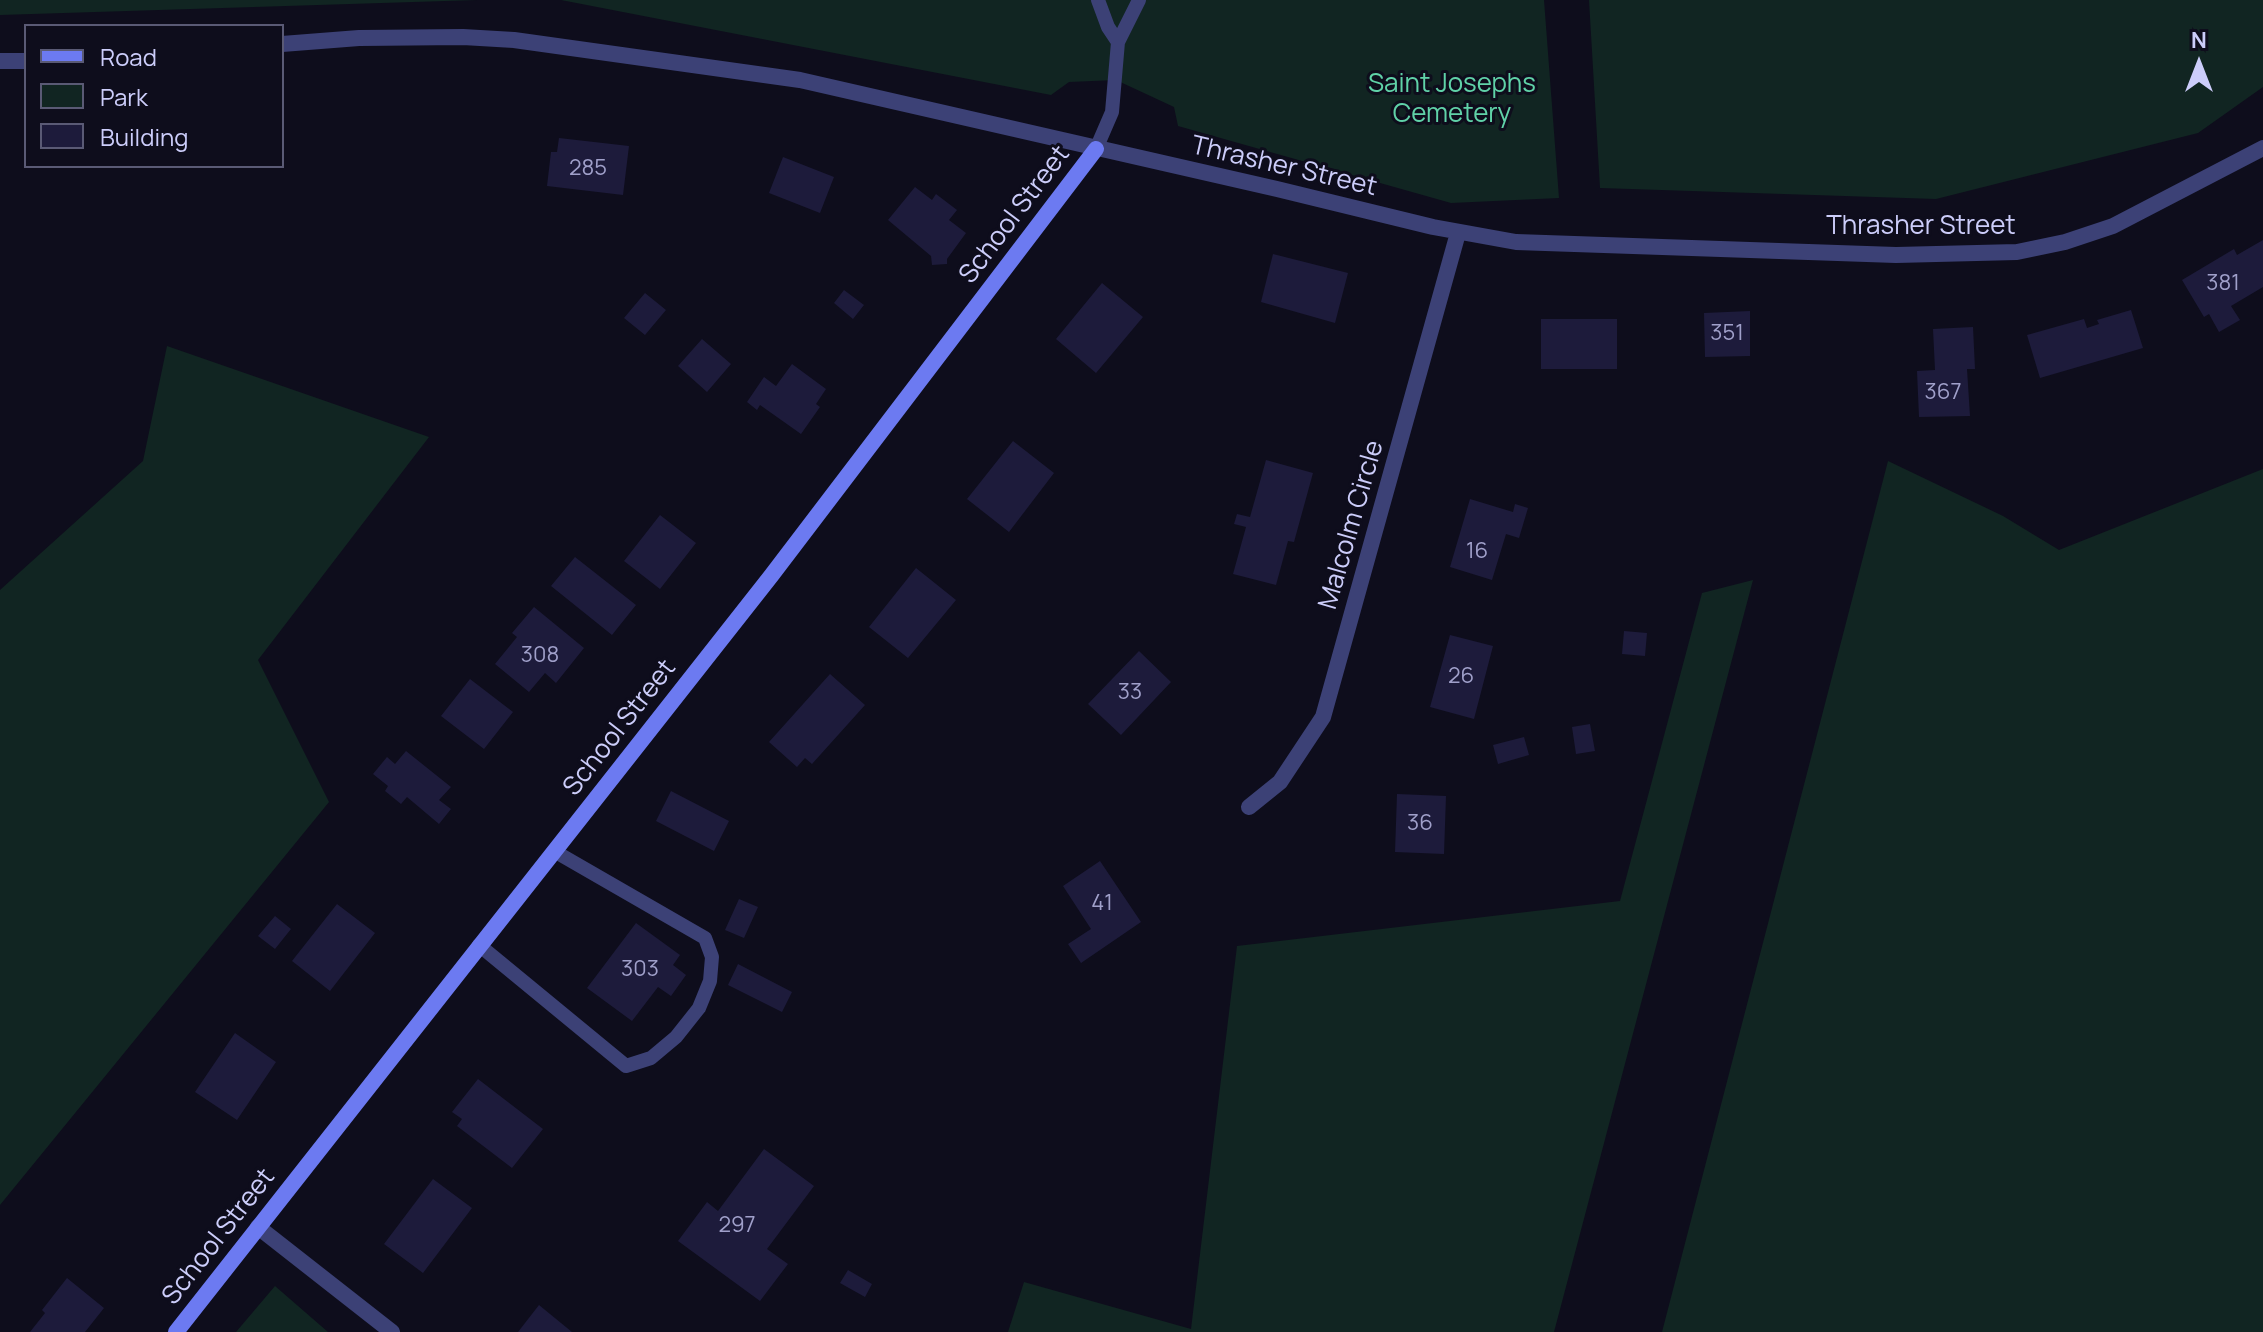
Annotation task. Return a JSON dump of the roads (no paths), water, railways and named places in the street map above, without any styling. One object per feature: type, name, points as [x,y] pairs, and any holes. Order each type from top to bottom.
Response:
[{"type":"street","name":"Thrasher Street","points":[[284,44],[359,38],[463,37],[552,45],[800,80],[1458,233],[1516,242],[1896,255],[2017,252],[2065,242],[2113,226],[2263,148]]},
{"type":"street","points":[[0,61],[24,61]]},
{"type":"street","name":"School Street","points":[[176,1332],[771,576],[1096,149]]},
{"type":"street","name":"Malcolm Circle","points":[[1249,807],[1280,782],[1323,717],[1458,233]]},
{"type":"street","points":[[258,1227],[392,1332]]},
{"type":"lane","points":[[1098,0],[1108,27],[1118,42]]},
{"type":"lane","points":[[1096,149],[1112,112],[1118,42],[1139,0]]},
{"type":"lane","points":[[479,945],[626,1066],[651,1058],[676,1037],[692,1018],[710,981],[712,957],[705,938],[554,851]]},
{"type":"park label","name":"Saint Josephs Cemetery","points":[[1452,100]]}]
